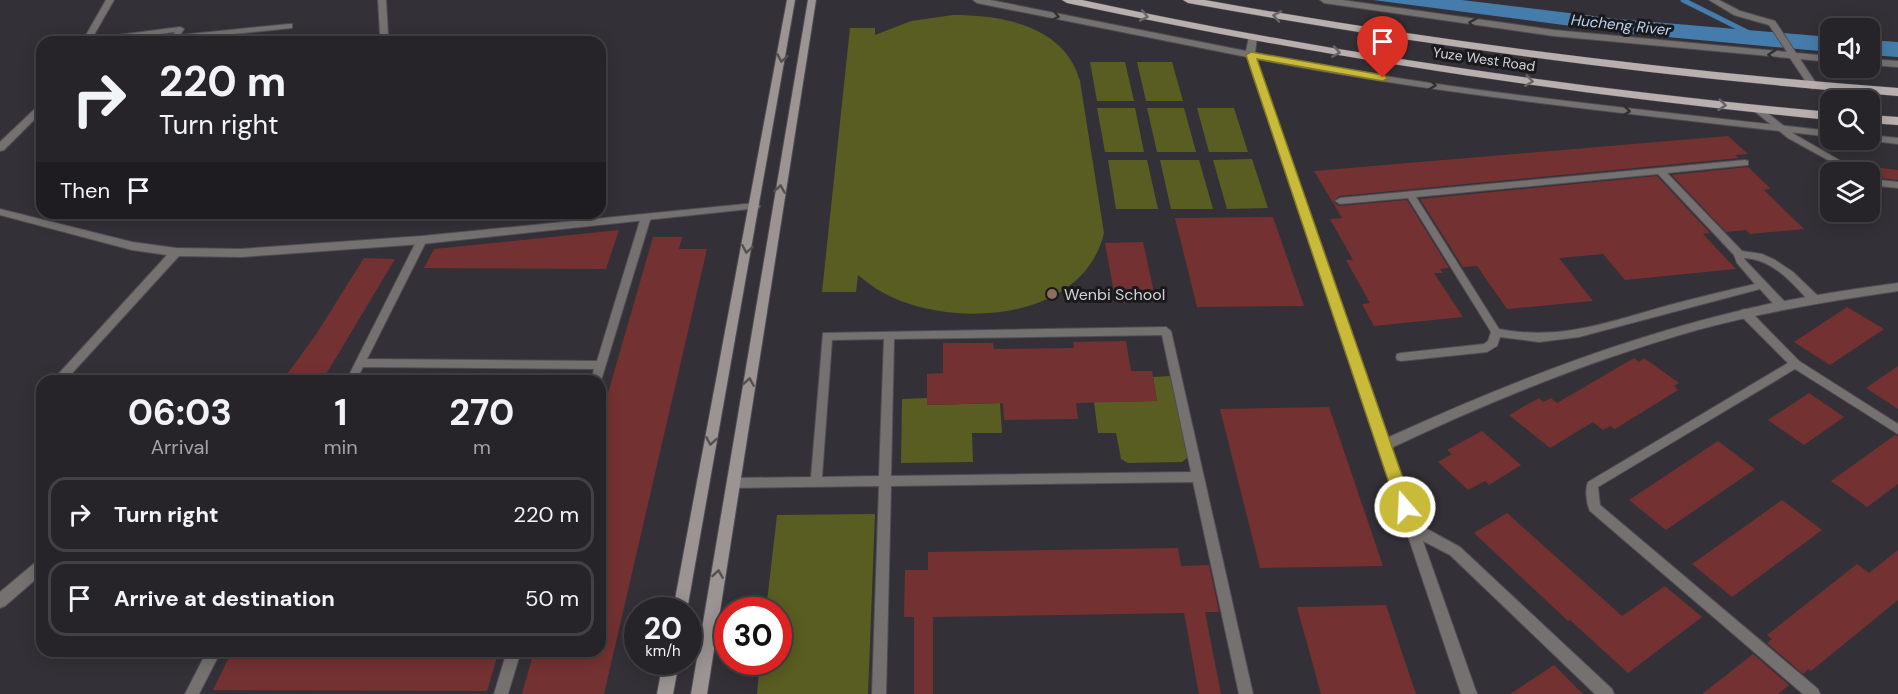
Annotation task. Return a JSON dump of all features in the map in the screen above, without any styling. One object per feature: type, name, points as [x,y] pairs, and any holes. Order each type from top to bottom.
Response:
[{"type":"main road","name":"Yuze West Road","points":[[1067,0],[1253,37],[1490,76],[1820,115]]},
{"type":"main road","name":"Yuze West Road","points":[[1188,0],[1316,23],[1498,50],[1637,68],[1813,86],[1898,92]]},
{"type":"main road","points":[[1880,120],[1898,121]]},
{"type":"street","points":[[89,36],[110,0]]},
{"type":"street","points":[[382,0],[384,34]]},
{"type":"street","points":[[682,597],[791,0]]},
{"type":"street","points":[[699,694],[812,0]]},
{"type":"street","points":[[977,0],[1339,71],[1528,99],[1820,133]]},
{"type":"street","points":[[1324,0],[1544,32],[1820,58]]},
{"type":"street","points":[[1713,0],[1737,13],[1772,23],[1813,86]]},
{"type":"street","points":[[1253,37],[1251,55],[1469,694]]},
{"type":"street","points":[[1880,63],[1898,64]]},
{"type":"street","points":[[0,148],[36,113]]},
{"type":"street","points":[[1880,139],[1898,141]]},
{"type":"street","points":[[0,212],[122,244],[176,252],[241,253],[422,240],[755,206]]},
{"type":"street","points":[[63,375],[176,252]]},
{"type":"street","points":[[1384,445],[1449,414],[1577,363],[1644,341],[1745,313],[1814,299],[1898,287]]},
{"type":"street","points":[[1412,528],[1455,551],[1606,694]]},
{"type":"street","points":[[0,601],[36,570]]},
{"type":"street","points":[[665,694],[669,675]]},
{"type":"lane","points":[[202,36],[289,26]]},
{"type":"lane","points":[[125,36],[180,29],[177,36]]},
{"type":"lane","points":[[1757,109],[1791,136],[1838,162]]},
{"type":"lane","points":[[1340,201],[1744,163]]},
{"type":"lane","points":[[1660,171],[1739,254],[1740,261],[1781,306]]},
{"type":"lane","points":[[1880,183],[1898,185]]},
{"type":"lane","points":[[1401,357],[1487,348],[1494,343],[1496,332],[1410,194]]},
{"type":"lane","points":[[598,375],[646,217]]},
{"type":"lane","points":[[354,375],[422,240]]},
{"type":"lane","points":[[1739,254],[1756,255],[1774,262],[1814,299]]},
{"type":"lane","points":[[1496,332],[1527,339],[1572,337],[1663,310],[1763,285]]},
{"type":"lane","points":[[1745,313],[1795,364],[1898,430]]},
{"type":"lane","points":[[816,482],[827,336],[1166,331],[1246,694]]},
{"type":"lane","points":[[879,694],[889,335]]},
{"type":"lane","points":[[360,363],[601,365]]},
{"type":"lane","points":[[1795,364],[1592,485],[1594,507],[1813,694]]},
{"type":"lane","points":[[733,483],[1198,477]]},
{"type":"lane","points":[[192,694],[211,657]]},
{"type":"lane","points":[[501,694],[512,657]]},
{"type":"green space","points":[[953,15],[992,18],[1030,27],[1061,47],[1072,62],[1080,81],[1104,233],[1092,261],[1073,283],[1049,298],[1020,308],[989,313],[958,313],[928,309],[889,296],[858,275],[856,292],[822,292],[850,28],[875,28],[875,35],[911,21]]},
{"type":"green space","points":[[1090,62],[1125,62],[1134,101],[1097,101]]},
{"type":"green space","points":[[1137,62],[1172,62],[1183,101],[1146,101]]},
{"type":"green space","points":[[1097,108],[1135,108],[1144,152],[1105,152]]},
{"type":"green space","points":[[1147,108],[1184,108],[1196,152],[1157,152]]},
{"type":"green space","points":[[1197,108],[1234,108],[1248,152],[1209,152]]},
{"type":"green space","points":[[1252,159],[1268,208],[1227,209],[1213,160]]},
{"type":"green space","points":[[1108,160],[1147,160],[1158,209],[1116,209]]},
{"type":"green space","points":[[1160,160],[1199,160],[1213,209],[1171,209]]},
{"type":"green space","points":[[1171,376],[1188,457],[1182,462],[1128,463],[1121,459],[1116,433],[1098,433],[1094,402],[1157,401],[1153,377]]},
{"type":"green space","points":[[927,398],[928,405],[1000,403],[1002,433],[972,433],[973,462],[901,463],[902,399]]},
{"type":"green space","points":[[875,514],[868,694],[757,694],[759,675],[792,675],[792,597],[768,597],[777,515]]},
{"type":"water","name":"Hucheng River","points":[[1373,0],[1462,0],[1618,19],[1820,36],[1820,51],[1624,33]]},
{"type":"water","points":[[1880,41],[1898,42],[1898,57],[1880,56]]},
{"type":"building","points":[[1728,136],[1748,154],[1735,155],[1739,158],[1339,196],[1333,202],[1340,206],[1407,200],[1449,268],[1440,269],[1443,273],[1434,273],[1463,317],[1374,326],[1362,304],[1370,303],[1346,260],[1353,260],[1330,219],[1342,218],[1314,171]]},
{"type":"building","points":[[1748,167],[1771,189],[1764,190],[1804,229],[1750,234],[1746,230],[1726,232],[1672,175]]},
{"type":"building","points":[[1880,168],[1898,170],[1898,180],[1880,178]]},
{"type":"building","points":[[1657,176],[1710,233],[1703,234],[1736,269],[1625,280],[1603,254],[1559,258],[1593,301],[1507,309],[1477,266],[1463,267],[1420,199]]},
{"type":"building","points":[[1273,217],[1304,306],[1197,307],[1175,218]]},
{"type":"building","points":[[619,230],[606,269],[424,268],[434,249]]},
{"type":"building","points":[[653,237],[682,237],[679,249],[707,249],[626,597],[624,597],[624,608],[604,694],[522,694],[532,657],[606,657],[606,400]]},
{"type":"building","points":[[1143,242],[1156,302],[1116,303],[1105,243]]},
{"type":"building","points":[[364,258],[395,259],[326,375],[286,375],[315,336]]},
{"type":"building","points":[[1847,307],[1884,329],[1830,365],[1794,342]]},
{"type":"building","points":[[1126,341],[1131,371],[1152,371],[1157,401],[1076,403],[1078,419],[1004,420],[1003,403],[927,405],[927,374],[943,373],[943,343],[993,343],[994,349],[1074,348],[1073,342]]},
{"type":"building","points":[[1634,358],[1639,362],[1644,358],[1679,383],[1674,386],[1678,390],[1615,429],[1610,426],[1603,430],[1593,422],[1550,448],[1509,415],[1539,398],[1543,402],[1551,398],[1557,403]]},
{"type":"building","points":[[1898,366],[1898,409],[1866,388]]},
{"type":"building","points":[[1809,393],[1844,417],[1804,445],[1768,420]]},
{"type":"building","points":[[1329,407],[1383,566],[1260,568],[1220,409]]},
{"type":"building","points":[[1482,431],[1521,465],[1489,485],[1485,481],[1468,490],[1438,462],[1452,454],[1447,450]]},
{"type":"building","points":[[1895,435],[1898,436],[1898,484],[1867,507],[1831,481]]},
{"type":"building","points":[[1718,441],[1755,469],[1666,530],[1629,500]]},
{"type":"building","points":[[1782,500],[1822,530],[1732,597],[1692,564]]},
{"type":"building","points":[[1507,513],[1622,616],[1665,586],[1702,617],[1628,673],[1570,620],[1568,621],[1474,533]]},
{"type":"building","points":[[1178,548],[1181,566],[1209,565],[1219,612],[1205,612],[1221,694],[1199,694],[1184,613],[933,617],[933,694],[914,694],[914,617],[904,617],[905,570],[928,570],[928,552]]},
{"type":"building","points":[[1898,550],[1898,600],[1811,671],[1808,669],[1803,674],[1767,643],[1772,639],[1767,635],[1857,564],[1869,573]]},
{"type":"building","points":[[1386,605],[1416,694],[1321,694],[1297,607]]},
{"type":"building","points":[[1753,654],[1789,685],[1778,694],[1702,694]]},
{"type":"building","points":[[229,657],[497,657],[487,691],[213,690]]},
{"type":"building","points":[[1554,665],[1583,694],[1510,694]]},
{"type":"waterway","points":[[1683,0],[1753,35]]},
{"type":"place","name":"Wenbi School","points":[[1052,294]]},
{"type":"route","points":[[1383,78],[1251,55],[1405,507]]}]
